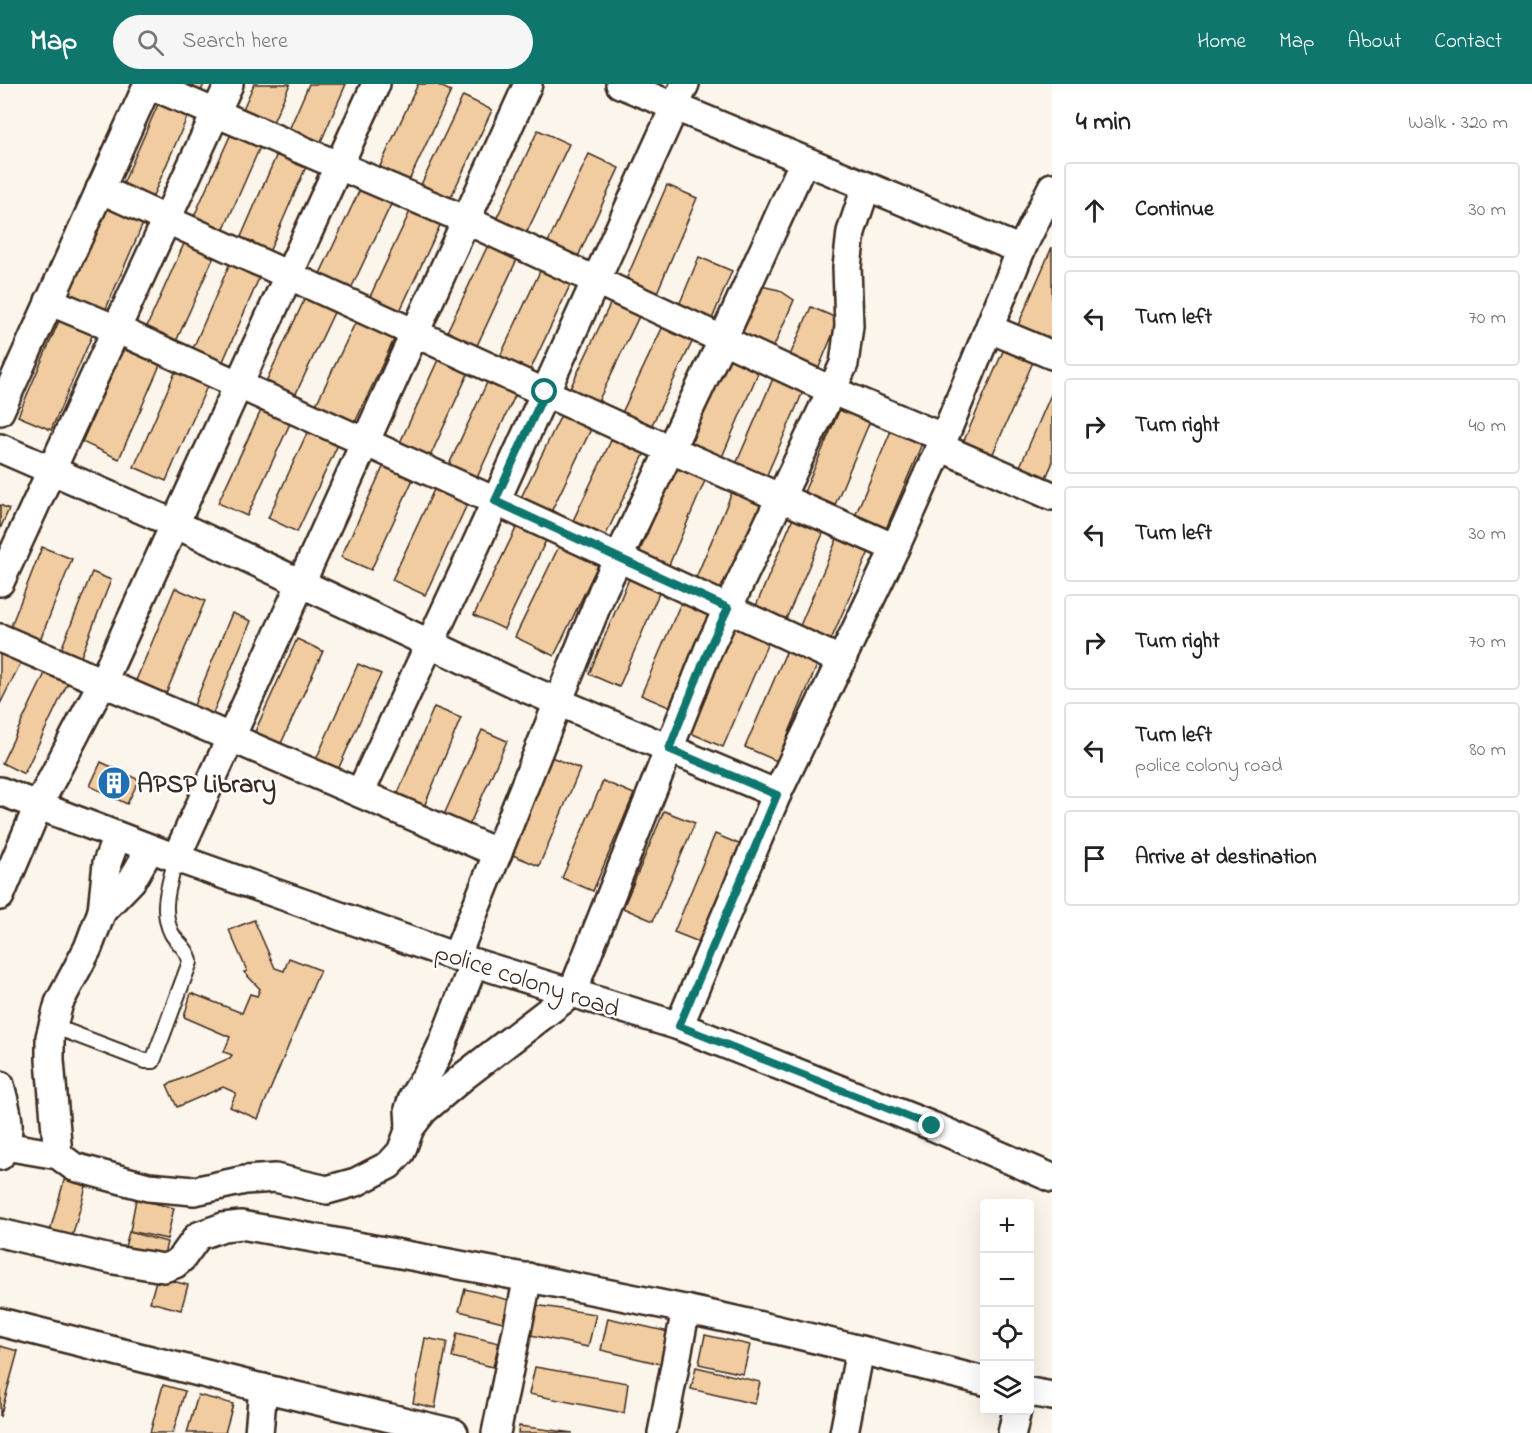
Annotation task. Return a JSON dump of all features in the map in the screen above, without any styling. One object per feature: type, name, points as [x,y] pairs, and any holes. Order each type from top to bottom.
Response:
[{"type":"street","points":[[0,411],[148,84],[466,220],[723,339],[1052,496]]},
{"type":"street","points":[[0,582],[229,84]]},
{"type":"street","points":[[0,896],[39,804],[103,681],[375,84]]},
{"type":"street","points":[[176,858],[528,84]]},
{"type":"street","points":[[620,84],[680,95],[804,161],[1021,250]]},
{"type":"street","points":[[360,793],[680,95]]},
{"type":"street","points":[[410,1128],[409,1109],[413,1096],[431,1068],[442,1045],[498,853],[603,590],[723,339],[804,161]]},
{"type":"street","points":[[0,1085],[9,1123],[3,1151],[58,1155],[74,1167],[148,1187],[194,1191],[246,1180],[275,1178],[327,1190],[356,1182],[389,1165],[401,1152],[410,1128],[424,1110],[464,1076],[572,993],[709,648],[844,364],[849,326],[847,267],[851,232],[866,187]]},
{"type":"street","points":[[679,1026],[777,795],[895,548],[942,443],[1021,250],[1052,187]]},
{"type":"street","points":[[100,189],[414,333],[895,548]]},
{"type":"street","points":[[49,301],[116,329],[495,501],[842,661]]},
{"type":"street","points":[[990,329],[1052,355]]},
{"type":"street","points":[[0,448],[175,524],[558,702],[777,795]]},
{"type":"street","points":[[0,638],[498,853]]},
{"type":"street","name":"police colony road","points":[[0,791],[39,804],[150,849],[465,960],[679,1026],[932,1126],[1052,1178]]},
{"type":"street","points":[[58,1155],[50,1037],[59,1003],[88,948],[102,911],[107,863],[117,836]]},
{"type":"street","points":[[102,911],[132,880],[150,849]]},
{"type":"street","points":[[0,1233],[114,1260],[164,1268],[175,1264],[182,1258],[198,1236],[223,1227],[241,1226],[528,1277],[686,1309],[980,1381]]},
{"type":"street","points":[[496,1433],[528,1277]]},
{"type":"street","points":[[662,1433],[686,1309]]},
{"type":"street","points":[[0,1322],[454,1433]]},
{"type":"street","points":[[844,1433],[860,1350]]},
{"type":"street","points":[[259,1433],[263,1388]]},
{"type":"street","points":[[1034,1393],[1052,1396]]},
{"type":"street","points":[[1012,1433],[1016,1415]]},
{"type":"lane","points":[[53,1026],[150,1063],[155,1059],[190,962],[189,956],[172,934],[165,911],[165,902],[176,858]]},
{"type":"building","points":[[172,84],[204,84],[199,96]]},
{"type":"building","points":[[254,84],[290,84],[273,122],[243,109]]},
{"type":"building","points":[[309,84],[346,84],[319,146],[288,132]]},
{"type":"building","points":[[418,84],[436,84],[451,91],[406,187],[377,173]]},
{"type":"building","points":[[163,93],[192,106],[149,205],[119,193]]},
{"type":"building","points":[[463,96],[492,110],[448,203],[419,189]]},
{"type":"building","points":[[234,127],[263,140],[221,236],[191,223]]},
{"type":"building","points":[[538,130],[569,144],[523,240],[493,226]]},
{"type":"building","points":[[280,147],[309,160],[266,259],[237,246]]},
{"type":"building","points":[[589,154],[619,168],[574,265],[544,251]]},
{"type":"building","points":[[363,183],[394,198],[348,295],[317,280]]},
{"type":"building","points":[[667,185],[697,198],[656,295],[625,282]]},
{"type":"building","points":[[106,202],[145,219],[101,320],[61,304]]},
{"type":"building","points":[[413,205],[443,219],[398,315],[368,301]]},
{"type":"building","points":[[187,237],[217,250],[174,346],[144,333]]},
{"type":"building","points":[[489,243],[518,257],[474,352],[444,338]]},
{"type":"building","points":[[1052,247],[1052,342],[1015,332]]},
{"type":"building","points":[[233,256],[263,269],[221,366],[191,353]]},
{"type":"building","points":[[699,257],[732,271],[710,324],[677,310]]},
{"type":"building","points":[[542,267],[572,281],[527,377],[497,363]]},
{"type":"building","points":[[761,286],[779,290],[794,300],[771,353],[738,339]]},
{"type":"building","points":[[308,292],[337,306],[292,402],[263,388]]},
{"type":"building","points":[[613,298],[641,312],[595,408],[567,395]]},
{"type":"building","points":[[811,307],[839,319],[817,372],[788,360]]},
{"type":"building","points":[[62,314],[95,329],[51,430],[18,416]]},
{"type":"building","points":[[358,317],[396,335],[352,429],[313,411]]},
{"type":"building","points":[[665,322],[695,336],[649,431],[620,417]]},
{"type":"building","points":[[123,349],[160,365],[119,459],[82,442]]},
{"type":"building","points":[[1004,349],[1033,362],[991,458],[962,445]]},
{"type":"building","points":[[442,351],[472,365],[428,461],[398,447]]},
{"type":"building","points":[[730,353],[761,366],[719,464],[688,451]]},
{"type":"building","points":[[177,368],[209,382],[166,481],[134,467]]},
{"type":"building","points":[[491,374],[519,387],[474,484],[446,471]]},
{"type":"building","points":[[775,374],[805,387],[763,484],[733,471]]},
{"type":"building","points":[[1052,392],[1052,464],[1044,482],[1018,471]]},
{"type":"building","points":[[843,402],[873,414],[832,512],[801,499]]},
{"type":"building","points":[[264,404],[293,417],[247,516],[218,503]]},
{"type":"building","points":[[564,409],[594,423],[548,518],[518,504]]},
{"type":"building","points":[[312,422],[342,436],[297,532],[268,518]]},
{"type":"building","points":[[893,426],[924,439],[883,536],[852,523]]},
{"type":"building","points":[[616,430],[648,446],[602,543],[570,527]]},
{"type":"building","points":[[386,461],[415,475],[371,570],[341,557]]},
{"type":"building","points":[[677,463],[707,476],[666,572],[636,560]]},
{"type":"building","points":[[438,481],[471,496],[425,595],[392,580]]},
{"type":"building","points":[[736,483],[766,496],[725,594],[695,580]]},
{"type":"building","points":[[0,505],[9,509],[0,529]]},
{"type":"building","points":[[794,516],[825,529],[783,626],[753,613]]},
{"type":"building","points":[[520,520],[549,534],[504,629],[474,615]]},
{"type":"building","points":[[839,534],[871,547],[827,649],[796,635]]},
{"type":"building","points":[[563,538],[602,557],[554,656],[515,637]]},
{"type":"building","points":[[42,547],[72,559],[39,643],[9,631]]},
{"type":"building","points":[[92,572],[111,580],[80,659],[60,652]]},
{"type":"building","points":[[631,574],[662,586],[619,687],[589,674]]},
{"type":"building","points":[[175,588],[205,601],[164,698],[134,685]]},
{"type":"building","points":[[683,598],[713,611],[671,708],[641,695]]},
{"type":"building","points":[[232,613],[251,621],[211,718],[192,710]]},
{"type":"building","points":[[733,622],[770,638],[723,747],[686,731]]},
{"type":"building","points":[[297,639],[323,651],[279,748],[253,736]]},
{"type":"building","points":[[790,643],[821,656],[777,761],[745,747]]},
{"type":"building","points":[[0,652],[21,662],[0,704]]},
{"type":"building","points":[[358,664],[381,674],[336,774],[314,764]]},
{"type":"building","points":[[49,665],[71,676],[24,774],[2,763]]},
{"type":"building","points":[[434,707],[461,718],[423,809],[396,798]]},
{"type":"building","points":[[482,730],[507,741],[468,828],[443,817]]},
{"type":"building","points":[[549,756],[580,769],[539,866],[508,853]]},
{"type":"building","name":"APSP Library","points":[[101,762],[139,780],[127,804],[90,786]]},
{"type":"building","points":[[603,781],[634,794],[593,891],[562,878]]},
{"type":"building","points":[[664,811],[695,823],[653,921],[623,908]]},
{"type":"building","points":[[715,834],[746,847],[704,944],[674,932]]},
{"type":"building","points":[[254,920],[275,968],[284,971],[289,958],[320,970],[258,1119],[230,1107],[236,1093],[223,1087],[177,1107],[167,1085],[230,1058],[232,1055],[224,1052],[230,1037],[184,1017],[191,993],[242,1013],[250,994],[257,996],[260,989],[244,972],[247,971],[229,930]]},
{"type":"building","points":[[65,1177],[87,1183],[70,1245],[48,1238]]},
{"type":"building","points":[[136,1199],[174,1208],[167,1239],[130,1231]]},
{"type":"building","points":[[129,1232],[167,1242],[162,1264],[123,1254]]},
{"type":"building","points":[[157,1277],[188,1285],[181,1310],[150,1302]]},
{"type":"building","points":[[465,1289],[509,1300],[503,1322],[459,1311]]},
{"type":"building","points":[[534,1305],[596,1314],[588,1347],[526,1334]]},
{"type":"building","points":[[608,1318],[669,1332],[661,1364],[601,1350]]},
{"type":"building","points":[[457,1333],[499,1343],[493,1367],[452,1357]]},
{"type":"building","points":[[705,1335],[750,1345],[743,1374],[699,1364]]},
{"type":"building","points":[[425,1338],[447,1342],[435,1408],[413,1403]]},
{"type":"building","points":[[0,1346],[18,1351],[0,1417]]},
{"type":"building","points":[[535,1367],[628,1383],[624,1413],[529,1394]]},
{"type":"building","points":[[696,1367],[760,1382],[755,1404],[691,1389]]},
{"type":"building","points":[[163,1385],[185,1391],[173,1433],[150,1433]]},
{"type":"building","points":[[198,1395],[233,1404],[225,1433],[187,1433]]},
{"type":"building","points":[[519,1426],[573,1433],[518,1433]]},
{"type":"place","name":"APSP Library","points":[[114,783]]},
{"type":"route","points":[[545,392],[495,501],[728,608],[709,648],[669,749],[777,795],[679,1026],[932,1126]]}]
